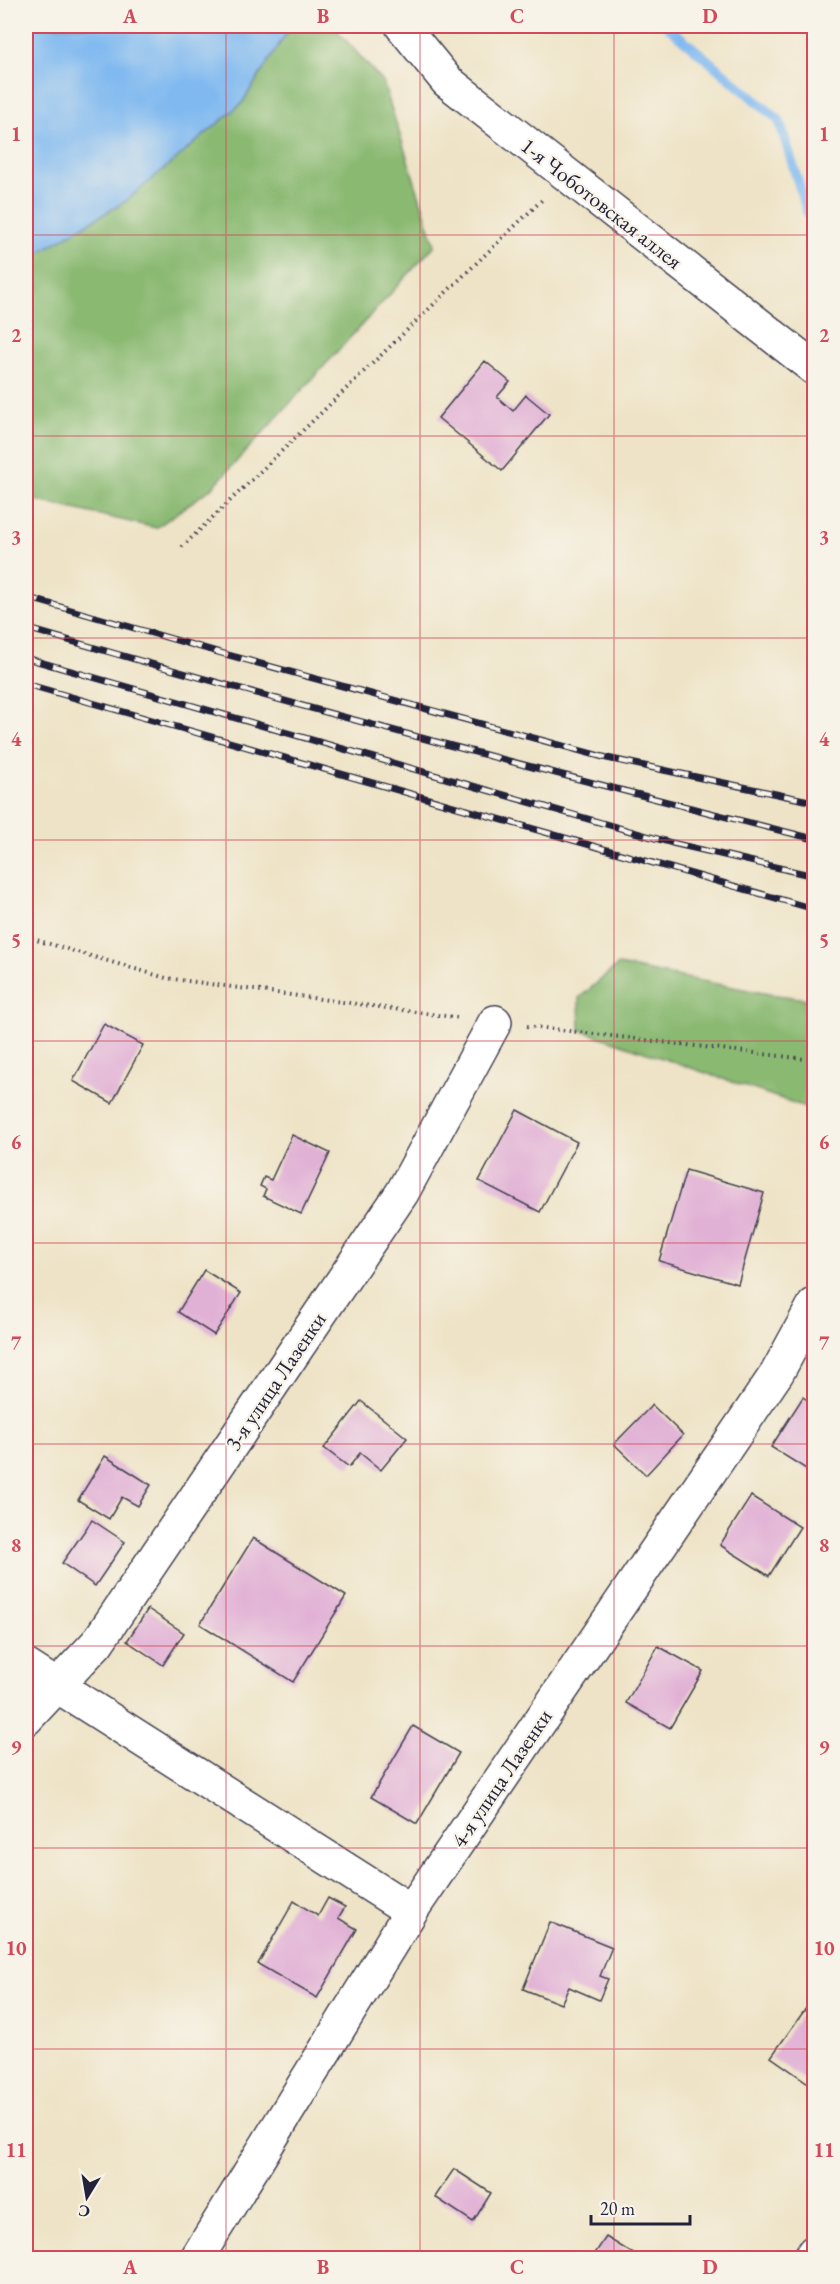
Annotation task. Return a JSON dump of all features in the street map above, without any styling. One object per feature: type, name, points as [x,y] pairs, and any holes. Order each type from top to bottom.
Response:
[{"type":"street","name":"1-я Чоботовская аллея","points":[[402,26],[447,81],[814,368]]},
{"type":"street","name":"3-я улица Лазенки","points":[[26,1719],[98,1643],[402,1193],[495,1022]]},
{"type":"street","name":"4-я улица Лазенки","points":[[196,2259],[411,1911],[777,1373],[814,1305]]},
{"type":"street","points":[[26,1666],[411,1911]]},
{"type":"street","points":[[810,2259],[814,2252]]},
{"type":"path","points":[[182,547],[567,176]]},
{"type":"path","points":[[26,937],[166,978],[495,1022],[814,1060]]},
{"type":"green space","points":[[291,26],[333,26],[383,82],[435,245],[213,487],[156,528],[26,498],[26,260],[126,201],[242,103]]},
{"type":"green space","points":[[618,965],[769,994],[814,1000],[814,1110],[580,1030],[579,998]]},
{"type":"water","points":[[26,26],[291,26],[242,103],[126,201],[26,260]]},
{"type":"building","points":[[485,361],[510,382],[497,397],[513,411],[526,395],[549,414],[502,471],[438,418]]},
{"type":"building","points":[[104,1024],[143,1045],[112,1103],[73,1081]]},
{"type":"building","points":[[517,1110],[577,1142],[540,1212],[479,1181]]},
{"type":"building","points":[[292,1135],[330,1153],[301,1214],[263,1196],[266,1189],[260,1186],[264,1177],[271,1180]]},
{"type":"building","points":[[686,1170],[764,1193],[738,1284],[659,1261]]},
{"type":"building","points":[[204,1270],[241,1293],[214,1335],[178,1312]]},
{"type":"building","points":[[803,1397],[814,1405],[814,1474],[771,1447]]},
{"type":"building","points":[[361,1401],[407,1438],[381,1470],[360,1453],[349,1467],[324,1448]]},
{"type":"building","points":[[652,1405],[683,1435],[646,1475],[614,1444]]},
{"type":"building","points":[[105,1456],[151,1485],[138,1506],[122,1497],[109,1519],[78,1500]]},
{"type":"building","points":[[751,1496],[800,1527],[769,1576],[720,1545]]},
{"type":"building","points":[[92,1520],[125,1542],[95,1586],[62,1563]]},
{"type":"building","points":[[253,1538],[346,1596],[293,1682],[200,1624]]},
{"type":"building","points":[[148,1609],[184,1633],[163,1665],[127,1641]]},
{"type":"building","points":[[658,1646],[703,1671],[670,1728],[626,1703]]},
{"type":"building","points":[[413,1726],[459,1753],[417,1824],[371,1797]]},
{"type":"building","points":[[328,1898],[345,1907],[338,1918],[357,1929],[317,1998],[258,1964],[294,1901],[318,1916]]},
{"type":"building","points":[[550,1922],[612,1947],[600,1976],[608,1979],[599,2000],[569,1987],[561,2004],[523,1989]]},
{"type":"building","points":[[814,1997],[814,2087],[771,2057]]},
{"type":"building","points":[[454,2169],[491,2193],[473,2222],[435,2197]]},
{"type":"building","points":[[606,2237],[640,2258],[592,2258]]},
{"type":"waterway","points":[[667,26],[779,120],[808,214],[814,219]]},
{"type":"railway","points":[[26,597],[221,653],[607,758],[814,802]]},
{"type":"railway","points":[[26,628],[419,737],[814,839]]},
{"type":"railway","points":[[26,658],[672,843],[814,876]]},
{"type":"railway","points":[[26,684],[814,909]]}]
